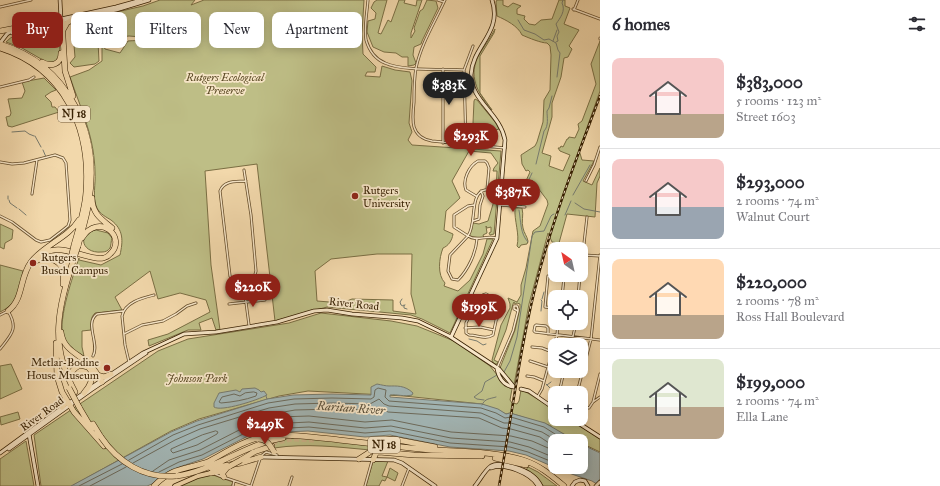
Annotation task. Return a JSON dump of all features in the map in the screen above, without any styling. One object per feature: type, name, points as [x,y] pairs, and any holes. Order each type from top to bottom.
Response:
[{"type":"highway","points":[[63,30],[66,24],[71,20]]},
{"type":"highway","points":[[0,31],[12,29]]},
{"type":"highway","name":"NJ 18","points":[[2,41],[33,59],[47,69],[61,83],[70,96],[79,114],[89,149],[91,185],[87,214],[63,284],[57,310],[57,341],[68,378],[82,408]]},
{"type":"highway","points":[[63,46],[65,74],[79,114]]},
{"type":"highway","name":"NJ 18","points":[[0,48],[24,57],[44,71],[58,86],[71,107],[81,133],[86,161],[87,185],[77,245]]},
{"type":"highway","points":[[33,59],[50,66],[57,63],[60,59],[61,48]]},
{"type":"highway","points":[[59,249],[98,261],[109,258],[116,250],[118,244],[116,233],[98,216],[94,209],[91,185]]},
{"type":"highway","points":[[38,256],[38,253],[74,227],[83,212]]},
{"type":"highway","points":[[8,312],[18,301],[26,270],[31,262],[38,256],[49,250],[59,249],[69,250],[95,258],[102,258],[112,253],[116,242],[114,235],[109,229],[99,226],[88,230],[77,245]]},
{"type":"highway","points":[[26,270],[39,259],[45,258],[53,260],[58,263],[62,269],[63,284]]},
{"type":"highway","name":"NJ 18","points":[[57,341],[63,294],[72,260]]},
{"type":"highway","points":[[60,311],[61,336],[65,344],[72,352],[88,363],[101,382]]},
{"type":"highway","points":[[57,341],[58,381],[74,412],[98,437]]},
{"type":"highway","name":"NJ 18","points":[[58,360],[69,388],[104,446],[116,459],[133,470],[152,477],[189,476],[211,470],[272,444],[254,452],[228,467]]},
{"type":"highway","points":[[75,392],[70,379],[70,374],[74,368],[80,365],[88,367],[101,382]]},
{"type":"highway","points":[[84,393],[91,383],[91,371]]},
{"type":"highway","points":[[97,375],[104,377],[111,374]]},
{"type":"highway","points":[[65,397],[66,403],[63,409],[69,409],[74,412]]},
{"type":"highway","points":[[208,462],[256,438],[266,436],[303,436]]},
{"type":"highway","name":"NJ 18","points":[[98,437],[114,454],[129,466],[142,472],[174,477],[190,473],[264,442],[280,438],[303,436],[428,450],[493,454],[522,460],[535,465],[547,472],[564,486]]},
{"type":"highway","points":[[154,486],[170,472],[208,462],[258,439],[267,442],[275,454]]},
{"type":"highway","points":[[372,455],[386,440],[393,439],[460,452]]},
{"type":"highway","points":[[190,473],[247,444]]},
{"type":"highway","name":"NJ 18","points":[[378,447],[482,456],[515,462],[532,467],[546,475],[559,486]]},
{"type":"highway","points":[[359,459],[378,452],[414,455],[482,456]]},
{"type":"highway","points":[[211,470],[241,463],[261,456]]},
{"type":"highway","points":[[522,460],[539,466],[567,486]]},
{"type":"highway","points":[[211,470],[228,467]]},
{"type":"highway","points":[[224,478],[222,474],[228,467]]},
{"type":"main road","points":[[175,486],[211,470]]},
{"type":"street","points":[[0,7],[32,0]]},
{"type":"street","points":[[60,0],[61,12]]},
{"type":"street","points":[[63,20],[141,0]]},
{"type":"street","points":[[103,12],[127,7],[149,0]]},
{"type":"street","points":[[368,0],[365,27],[366,38],[371,52],[379,60],[390,65],[416,68],[464,70]]},
{"type":"street","points":[[438,0],[445,1],[424,45],[416,68],[413,120],[415,130],[424,139],[443,143],[505,148]]},
{"type":"street","points":[[451,337],[497,238],[505,140],[501,127],[495,117],[475,92],[471,79],[475,58],[493,26],[494,16],[492,0]]},
{"type":"street","points":[[578,0],[574,10],[600,19]]},
{"type":"street","points":[[2,41],[12,32]]},
{"type":"street","points":[[2,41],[12,35]]},
{"type":"street","points":[[466,145],[464,70],[472,46]]},
{"type":"street","points":[[443,69],[443,143]]},
{"type":"street","points":[[0,87],[34,78]]},
{"type":"street","points":[[586,181],[594,165],[600,147]]},
{"type":"street","points":[[0,162],[15,164],[57,155],[62,157],[65,160],[70,217],[69,224],[65,229],[50,240],[41,242],[12,222],[0,216]]},
{"type":"street","points":[[32,194],[37,160]]},
{"type":"street","points":[[476,196],[466,190],[464,182],[472,166],[478,161],[485,161],[489,168],[487,190]]},
{"type":"street","points":[[244,170],[251,215],[256,271],[254,278],[246,288],[249,327]]},
{"type":"street","points":[[246,181],[227,183],[222,186],[220,191],[230,276],[235,282],[246,288]]},
{"type":"street","points":[[477,239],[475,250],[466,269],[459,279],[455,280],[451,278],[449,273],[450,255],[468,236],[471,230],[476,196],[482,191],[487,190],[501,191]]},
{"type":"street","points":[[473,222],[479,219],[480,205],[483,198],[482,191]]},
{"type":"street","points":[[474,205],[468,206],[454,215],[454,227],[468,236],[477,239],[490,237],[497,238]]},
{"type":"street","points":[[500,205],[526,207]]},
{"type":"street","points":[[584,242],[587,217]]},
{"type":"street","points":[[579,386],[591,339],[600,256],[588,255]]},
{"type":"street","points":[[548,276],[545,307],[548,307]]},
{"type":"street","points":[[485,294],[502,301],[505,310],[503,313],[499,314],[493,335],[491,336],[483,337],[468,335],[466,333],[466,323],[476,302],[478,303],[485,294]]},
{"type":"street","points":[[93,356],[95,352],[92,318],[97,314],[123,311],[135,302],[154,295]]},
{"type":"street","points":[[469,299],[476,302]]},
{"type":"street","points":[[229,304],[265,300]]},
{"type":"street","points":[[481,300],[496,307],[499,314]]},
{"type":"street","points":[[124,334],[140,326],[164,321],[188,306],[196,303]]},
{"type":"street","points":[[472,309],[497,319]]},
{"type":"street","name":"River Road","points":[[69,404],[143,353],[184,334],[216,332],[249,327],[282,321],[314,311],[327,310],[352,314],[413,319],[431,326],[451,337],[500,370],[514,387],[504,383],[497,369]]},
{"type":"street","points":[[123,311],[122,316],[125,345],[129,362]]},
{"type":"street","points":[[497,369],[513,330],[518,311]]},
{"type":"street","points":[[0,315],[8,312],[13,320],[13,330],[0,349]]},
{"type":"street","points":[[548,334],[548,328],[546,326],[535,326],[535,332],[573,338],[575,330]]},
{"type":"street","points":[[466,328],[480,327],[494,330]]},
{"type":"street","points":[[556,338],[557,330]]},
{"type":"street","points":[[588,339],[600,340]]},
{"type":"street","points":[[532,347],[548,350]]},
{"type":"street","name":"River Road","points":[[0,454],[84,393],[154,348]]},
{"type":"street","points":[[530,361],[548,366],[542,389],[536,397]]},
{"type":"street","points":[[588,408],[593,402],[600,374]]},
{"type":"street","points":[[527,376],[544,381]]},
{"type":"street","points":[[521,389],[528,391],[548,404]]},
{"type":"street","points":[[593,402],[600,397]]},
{"type":"street","points":[[583,426],[598,435]]},
{"type":"street","points":[[29,433],[38,486]]},
{"type":"street","points":[[211,470],[224,478],[251,486],[263,453],[266,452],[286,458]]},
{"type":"street","points":[[365,486],[372,455],[396,461],[435,486]]},
{"type":"street","points":[[261,456],[286,458],[359,459]]},
{"type":"street","points":[[475,486],[485,473],[496,467],[515,470],[530,477],[539,486]]},
{"type":"street","points":[[402,486],[409,468]]},
{"type":"street","points":[[289,486],[292,478]]},
{"type":"street","points":[[572,486],[575,482],[580,480],[586,482],[588,486]]},
{"type":"street","points":[[233,486],[234,481]]},
{"type":"street","points":[[596,486],[600,482]]},
{"type":"green space","name":"Rutgers Ecological Preserve","points":[[160,0],[195,0],[191,5],[204,0],[364,0],[362,34],[363,54],[376,67],[375,72],[367,72],[365,76],[380,77],[382,66],[410,72],[412,81],[409,123],[412,132],[408,140],[412,145],[501,151],[494,234],[490,235],[489,233],[491,232],[491,227],[487,228],[486,226],[487,233],[483,235],[484,238],[477,239],[468,236],[473,223],[479,224],[488,221],[496,194],[497,171],[493,171],[498,163],[491,153],[469,151],[452,181],[460,198],[446,211],[444,230],[453,234],[450,243],[443,248],[440,257],[440,271],[442,280],[445,283],[444,286],[458,291],[470,280],[483,254],[487,239],[493,239],[450,333],[411,315],[327,307],[275,321],[257,164],[205,171],[211,265],[220,330],[216,330],[212,318],[199,323],[201,330],[188,330],[149,346],[148,340],[168,334],[210,312],[206,300],[180,293],[158,299],[150,271],[115,297],[122,310],[95,313],[93,315],[91,330],[82,331],[82,347],[84,356],[68,345],[64,340],[62,329],[64,308],[79,258],[79,260],[101,265],[120,255],[122,245],[122,236],[118,228],[97,208],[94,195],[95,167],[93,150],[86,122],[70,77],[89,70],[102,61],[102,48],[120,53],[123,48],[127,48],[128,41],[135,40],[135,48],[201,48],[201,12],[135,12],[135,36],[127,36],[127,12],[117,12],[143,6]],"holes":[[[377,254],[412,254],[411,294],[416,314],[393,311],[393,300],[352,299],[342,303],[317,301],[315,271],[331,259]]]},
{"type":"green space","points":[[377,0],[387,0],[378,33],[381,34],[388,20],[391,22],[399,0],[405,0],[404,3],[416,6],[417,0],[422,0],[411,33],[411,38],[415,31],[414,28],[420,11],[423,9],[427,0],[436,1],[438,8],[421,44],[414,47],[413,55],[416,63],[414,65],[408,66],[408,57],[402,57],[396,53],[384,52],[373,47],[367,32],[368,21],[375,19],[376,13],[371,8]]},
{"type":"green space","points":[[497,0],[503,0],[503,5],[508,7],[513,3],[521,6],[517,9],[517,14],[525,16],[524,19],[529,24],[535,25],[541,20],[552,19],[559,0],[565,0],[565,6],[570,8],[564,24],[579,30],[569,46],[572,49],[568,57],[564,58],[561,77],[552,103],[552,117],[542,153],[551,156],[549,166],[563,171],[570,155],[560,151],[558,148],[561,146],[563,147],[569,137],[575,138],[579,129],[578,124],[582,121],[596,84],[591,64],[600,41],[600,91],[579,150],[582,160],[594,161],[583,181],[592,185],[600,168],[600,176],[597,183],[595,217],[567,214],[559,242],[552,242],[548,233],[529,304],[514,385],[500,368],[515,330],[520,304],[515,304],[514,302],[513,304],[506,330],[494,360],[498,362],[497,364],[494,364],[492,360],[501,325],[510,308],[508,298],[517,302],[521,295],[521,285],[533,231],[540,226],[548,204],[547,200],[532,180],[526,186],[521,206],[516,205],[521,182],[525,183],[530,172],[528,170],[526,171],[522,164],[521,155],[535,146],[543,122],[544,100],[550,90],[551,55],[550,46],[547,43],[522,35],[515,26],[497,16]]},
{"type":"green space","points":[[495,29],[480,56],[480,93],[492,110],[482,97],[478,90],[474,76],[474,69],[480,53]]},
{"type":"green space","points":[[12,37],[12,44],[6,42]]},
{"type":"green space","points":[[22,48],[60,48],[60,55],[57,62],[48,63]]},
{"type":"green space","name":"Rutgers Ecological Preserve","points":[[74,48],[98,48],[99,61],[95,64],[74,67],[70,63],[75,57]]},
{"type":"green space","points":[[44,78],[56,90],[45,96],[51,102],[52,107],[55,107],[59,112],[12,127],[8,126],[6,117],[10,116],[11,113],[8,99],[22,98],[25,91],[22,82]]},
{"type":"green space","points":[[475,99],[495,122],[499,129],[492,131],[485,130],[473,123]]},
{"type":"green space","points":[[515,208],[522,208],[522,226],[528,241],[527,244],[521,245],[519,248],[517,246],[518,237]]},
{"type":"green space","points":[[0,224],[13,230],[12,239],[5,243],[4,249],[0,247]]},
{"type":"green space","points":[[96,230],[108,233],[112,238],[110,248],[108,250],[103,252],[95,252],[86,247],[84,239],[86,235]]},
{"type":"green space","points":[[0,265],[23,271],[15,300],[0,312]]},
{"type":"green space","name":"Johnson Park","points":[[321,313],[391,321],[417,326],[454,341],[490,366],[505,385],[512,389],[510,400],[512,403],[517,404],[521,390],[548,406],[548,425],[510,413],[506,414],[482,404],[404,396],[308,391],[279,396],[199,419],[171,431],[72,486],[41,486],[34,435],[158,351],[188,339],[289,323]]},
{"type":"green space","points":[[11,364],[22,389],[0,399],[0,366]]},
{"type":"green space","points":[[18,412],[20,419],[1,425],[0,417]]},
{"type":"green space","name":"Johnson Park","points":[[551,426],[580,426],[600,439],[600,452],[588,446],[588,434],[563,434]]},
{"type":"green space","points":[[310,438],[374,446],[370,450],[310,446],[274,448],[271,441]]},
{"type":"green space","points":[[26,441],[34,486],[0,486],[0,459]]},
{"type":"green space","points":[[373,461],[388,461],[382,476],[387,477],[385,481],[382,480],[379,486],[366,486]]},
{"type":"green space","points":[[528,467],[538,472],[557,486],[543,486],[537,477],[526,470]]},
{"type":"green space","points":[[390,468],[398,473],[395,481],[387,477]]},
{"type":"green space","points":[[203,475],[213,475],[233,482],[231,486],[177,486]]},
{"type":"water","name":"Raritan River","points":[[377,384],[398,386],[404,387],[413,393],[409,396],[390,395],[390,397],[482,404],[498,409],[506,414],[510,413],[545,423],[564,434],[548,434],[548,465],[526,455],[509,451],[450,447],[390,435],[365,437],[308,431],[259,433],[248,436],[203,459],[173,469],[147,486],[71,486],[171,432],[197,421],[267,399],[293,395],[371,395],[371,387]]},
{"type":"water","points":[[255,388],[261,392],[264,391],[267,395],[256,400],[231,407],[214,407],[214,403],[219,393],[236,390],[240,392],[242,389]]},
{"type":"water","points":[[588,447],[600,453],[600,486],[592,481],[572,474],[588,474]]},
{"type":"waterway","points":[[556,42],[558,41],[557,36],[559,32],[556,24],[563,12],[563,0]]},
{"type":"waterway","points":[[518,20],[524,30],[535,34],[544,40],[549,39],[556,43],[560,53],[557,77]]},
{"type":"waterway","points":[[553,41],[557,30]]},
{"type":"waterway","points":[[536,164],[544,131],[547,127],[547,111],[552,96]]},
{"type":"waterway","points":[[12,132],[25,131],[34,136]]},
{"type":"waterway","points":[[35,136],[41,147]]},
{"type":"waterway","points":[[43,150],[46,157]]},
{"type":"waterway","points":[[573,195],[590,165]]},
{"type":"waterway","points":[[521,200],[524,189],[532,173]]},
{"type":"waterway","points":[[9,200],[10,203],[17,208]]},
{"type":"waterway","points":[[565,215],[571,201]]},
{"type":"waterway","points":[[575,203],[584,209],[600,212]]},
{"type":"waterway","points":[[19,209],[26,215]]},
{"type":"waterway","points":[[519,210],[522,231],[528,242]]},
{"type":"waterway","points":[[504,372],[510,361],[517,337],[532,236],[535,232],[544,231],[551,216],[554,214]]},
{"type":"waterway","points":[[542,299],[544,292]]},
{"type":"waterway","points":[[402,299],[400,302],[401,305],[405,305]]},
{"type":"waterway","points":[[541,300],[541,311]]},
{"type":"waterway","points":[[404,305],[404,308],[407,309]]},
{"type":"waterway","points":[[469,339],[477,341],[483,345],[486,344]]},
{"type":"waterway","points":[[484,400],[474,397],[482,391],[485,382],[497,375]]},
{"type":"waterway","points":[[547,385],[551,382]]},
{"type":"waterway","points":[[482,405],[486,400],[496,397]]},
{"type":"tunnel","points":[[272,443],[292,439],[316,440]]},
{"type":"railway","points":[[499,486],[526,328],[538,277],[559,208],[600,96]]},
{"type":"place","name":"Rutgers University","points":[[355,196]]},
{"type":"place","name":"Rutgers Busch Campus","points":[[33,263]]},
{"type":"place","name":"Metlar-Bodine House Museum","points":[[107,368]]}]
